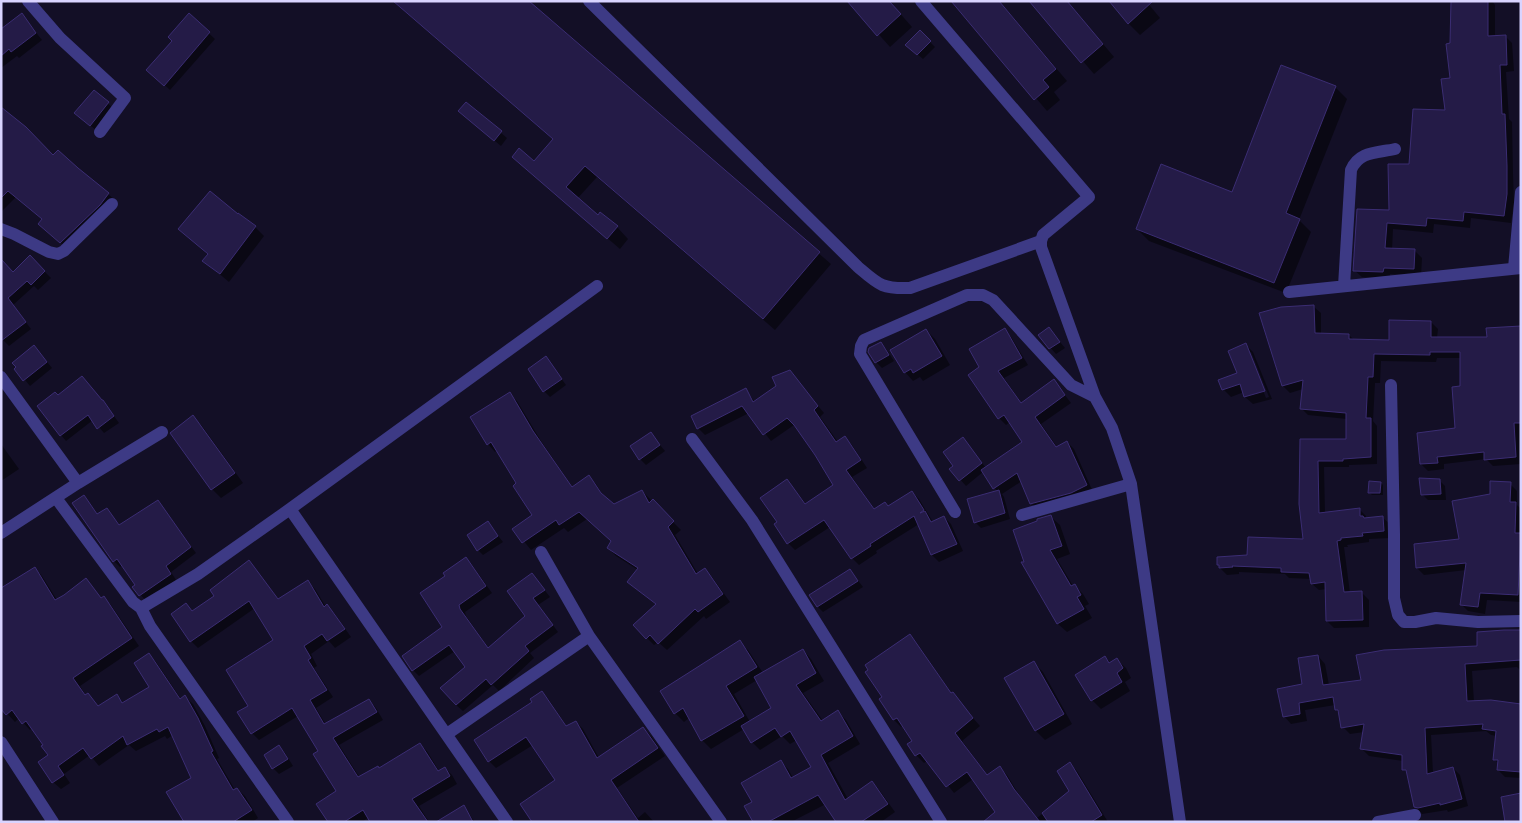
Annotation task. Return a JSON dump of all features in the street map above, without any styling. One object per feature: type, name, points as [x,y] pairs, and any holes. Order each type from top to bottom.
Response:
[{"type":"street","points":[[28,1],[60,38],[125,98],[100,132]]},
{"type":"street","points":[[588,1],[858,267],[875,281],[890,289],[910,288],[1041,241]]},
{"type":"street","points":[[925,3],[1089,198],[1043,236],[1041,247],[1095,397],[1112,428],[1131,484],[1180,822]]},
{"type":"street","points":[[1344,286],[1352,170],[1355,162],[1362,156],[1395,149]]},
{"type":"street","points":[[1289,292],[1517,268],[1521,192]]},
{"type":"street","points":[[2,231],[14,234],[49,252],[58,254],[64,251],[112,204]]},
{"type":"street","points":[[141,608],[198,574],[597,286]]},
{"type":"street","points":[[956,512],[860,354],[864,340],[967,295],[982,295],[993,300],[1071,385],[1095,397]]},
{"type":"street","points":[[1,377],[78,483]]},
{"type":"street","points":[[1391,385],[1394,598],[1398,615],[1404,622],[1436,618],[1478,622],[1521,621]]},
{"type":"street","points":[[1,534],[78,483],[162,432]]},
{"type":"street","points":[[692,439],[752,520],[941,822]]},
{"type":"street","points":[[1022,515],[1131,484]]},
{"type":"street","points":[[56,498],[133,602],[141,608],[150,626],[288,822]]},
{"type":"street","points":[[290,509],[507,822]]},
{"type":"street","points":[[540,552],[590,636],[721,822]]},
{"type":"street","points":[[447,734],[590,636]]},
{"type":"street","points":[[1,742],[53,822]]},
{"type":"street","points":[[1378,822],[1415,815]]},
{"type":"building","points":[[393,1],[529,1],[820,252],[763,319],[585,166],[566,187],[598,215],[600,212],[618,226],[607,239],[512,157],[519,148],[534,161],[553,139]]},
{"type":"building","points":[[847,1],[889,1],[901,14],[877,36]]},
{"type":"building","points":[[951,1],[999,1],[1056,69],[1043,80],[1049,87],[1034,100]]},
{"type":"building","points":[[1029,1],[1067,1],[1103,44],[1081,63]]},
{"type":"building","points":[[1109,1],[1153,1],[1128,24]]},
{"type":"building","points":[[1451,1],[1488,1],[1488,36],[1506,35],[1507,65],[1500,65],[1502,114],[1505,114],[1507,166],[1507,194],[1504,216],[1464,212],[1463,221],[1427,218],[1426,226],[1387,223],[1385,248],[1415,249],[1414,269],[1384,268],[1383,272],[1353,271],[1357,209],[1389,210],[1388,164],[1409,164],[1413,109],[1445,110],[1441,79],[1450,78],[1446,44],[1450,43]]},
{"type":"building","points":[[22,13],[36,33],[11,52],[9,49],[1,56],[1,29]]},
{"type":"building","points":[[189,13],[210,32],[164,86],[146,70],[172,41],[168,37]]},
{"type":"building","points":[[920,30],[931,41],[917,55],[905,45]]},
{"type":"building","points":[[1281,65],[1336,86],[1286,213],[1300,219],[1274,283],[1136,229],[1161,164],[1232,192]]},
{"type":"building","points":[[94,90],[109,102],[90,126],[74,113]]},
{"type":"building","points":[[466,102],[502,131],[494,141],[458,111]]},
{"type":"building","points":[[1,107],[26,127],[53,155],[58,150],[109,193],[100,205],[60,243],[38,224],[42,219],[8,191],[1,198]]},
{"type":"building","points":[[210,191],[256,226],[220,274],[202,261],[208,254],[178,229]]},
{"type":"building","points":[[30,255],[45,271],[31,285],[27,281],[8,298],[26,322],[1,341],[1,259],[13,272]]},
{"type":"building","points":[[1314,305],[1315,333],[1349,334],[1349,339],[1389,340],[1389,320],[1431,321],[1431,337],[1487,337],[1486,328],[1521,326],[1521,423],[1514,423],[1516,457],[1484,460],[1484,452],[1437,457],[1438,463],[1420,464],[1417,433],[1455,428],[1452,387],[1460,386],[1460,352],[1430,352],[1430,355],[1374,354],[1373,377],[1368,377],[1366,418],[1371,418],[1371,457],[1343,459],[1343,461],[1318,461],[1319,513],[1360,508],[1360,516],[1364,518],[1383,516],[1384,531],[1362,533],[1363,536],[1341,538],[1341,540],[1337,541],[1344,592],[1362,591],[1363,620],[1326,621],[1325,582],[1311,584],[1309,573],[1281,572],[1281,568],[1232,566],[1219,568],[1219,565],[1217,565],[1217,557],[1247,555],[1248,537],[1303,539],[1299,504],[1300,439],[1346,439],[1346,413],[1300,409],[1303,380],[1282,386],[1259,313],[1281,307]]},
{"type":"building","points":[[1049,327],[1060,342],[1049,349],[1038,335]]},
{"type":"building","points":[[1005,328],[1022,358],[998,371],[1021,403],[1054,379],[1065,395],[1035,417],[1056,447],[1067,441],[1087,485],[1071,493],[1030,504],[1017,473],[993,489],[981,470],[1022,442],[1004,415],[998,419],[968,375],[979,367],[969,349]]},
{"type":"building","points":[[926,329],[942,356],[913,373],[911,369],[904,373],[890,350]]},
{"type":"building","points":[[881,342],[889,355],[875,363],[868,352],[869,348]]},
{"type":"building","points":[[1246,343],[1265,391],[1244,397],[1240,384],[1222,390],[1218,380],[1237,373],[1228,351]]},
{"type":"building","points":[[34,345],[47,362],[23,381],[12,363]]},
{"type":"building","points":[[546,356],[562,379],[543,392],[528,369]]},
{"type":"building","points":[[790,370],[818,406],[814,410],[836,442],[845,436],[861,460],[846,470],[874,509],[885,502],[888,506],[912,491],[924,510],[920,513],[925,511],[931,522],[944,516],[957,544],[931,555],[914,516],[870,544],[871,546],[851,559],[824,520],[787,544],[774,524],[777,522],[760,498],[787,479],[805,504],[833,485],[794,425],[787,418],[763,435],[742,406],[697,429],[691,416],[746,388],[753,402],[776,386],[772,377]]},
{"type":"building","points":[[82,376],[114,416],[97,429],[88,415],[60,436],[37,406],[55,392],[58,395]]},
{"type":"building","points":[[510,392],[533,431],[572,487],[589,475],[601,493],[614,504],[642,490],[649,503],[653,499],[674,521],[668,527],[696,574],[705,568],[723,594],[698,612],[695,609],[658,644],[650,635],[646,639],[633,625],[656,604],[627,582],[638,568],[607,548],[611,541],[579,512],[559,525],[556,520],[522,543],[512,529],[532,515],[513,486],[516,483],[491,442],[487,445],[470,417]]},
{"type":"building","points":[[193,415],[235,473],[211,490],[170,433]]},
{"type":"building","points":[[651,432],[660,445],[639,460],[630,446]]},
{"type":"building","points":[[963,437],[982,463],[959,481],[949,469],[953,466],[943,452]]},
{"type":"building","points":[[1419,478],[1440,479],[1441,494],[1421,495]]},
{"type":"building","points":[[1369,481],[1381,482],[1380,493],[1368,493]]},
{"type":"building","points":[[1490,481],[1511,482],[1510,502],[1516,502],[1515,533],[1521,533],[1518,595],[1480,593],[1478,607],[1460,605],[1466,563],[1416,568],[1414,544],[1459,539],[1452,501],[1490,494]]},
{"type":"building","points":[[999,490],[1005,513],[974,523],[967,499]]},
{"type":"building","points":[[84,495],[97,514],[107,508],[119,525],[158,500],[191,547],[166,566],[171,574],[139,596],[132,587],[135,585],[117,559],[113,562],[72,503]]},
{"type":"building","points":[[1051,515],[1062,546],[1050,550],[1071,586],[1075,584],[1081,595],[1077,597],[1084,609],[1057,624],[1021,562],[1024,562],[1013,530]]},
{"type":"building","points":[[488,521],[498,536],[477,551],[467,535]]},
{"type":"building","points":[[466,557],[486,586],[459,605],[488,648],[525,616],[507,591],[532,573],[545,590],[533,598],[553,625],[525,646],[529,651],[491,685],[486,679],[456,705],[440,688],[465,667],[449,645],[412,671],[402,656],[442,627],[420,593],[445,576],[443,573]]},
{"type":"building","points":[[249,560],[278,599],[308,580],[324,607],[327,604],[345,629],[327,641],[322,634],[304,646],[311,658],[308,660],[327,690],[310,700],[324,724],[369,699],[377,712],[333,738],[358,777],[378,766],[379,768],[420,743],[438,771],[445,767],[450,776],[412,799],[428,822],[370,822],[363,810],[344,822],[328,822],[316,804],[336,791],[313,754],[318,751],[292,708],[251,734],[237,712],[248,706],[226,670],[273,640],[249,601],[190,642],[171,614],[186,603],[192,611],[214,596],[210,590]]},
{"type":"building","points":[[35,567],[55,600],[86,578],[101,598],[104,596],[132,638],[73,678],[85,695],[88,693],[98,706],[117,694],[122,703],[149,687],[134,663],[149,653],[180,699],[185,695],[198,718],[213,751],[211,752],[233,790],[237,788],[252,810],[233,822],[184,822],[166,792],[191,778],[168,727],[159,732],[157,729],[127,745],[123,736],[91,759],[83,748],[58,766],[64,775],[52,783],[38,762],[48,755],[41,746],[43,745],[26,721],[22,724],[12,710],[6,715],[1,709],[1,588]]},
{"type":"building","points":[[850,569],[858,581],[817,607],[809,595]]},
{"type":"building","points":[[1521,630],[1521,660],[1465,664],[1467,701],[1491,700],[1521,704],[1521,772],[1497,770],[1498,760],[1493,760],[1496,731],[1482,729],[1483,724],[1425,728],[1427,774],[1453,767],[1462,799],[1440,805],[1440,803],[1418,808],[1414,807],[1406,770],[1402,770],[1402,755],[1360,749],[1364,724],[1341,728],[1338,710],[1335,710],[1333,697],[1299,703],[1300,714],[1283,717],[1277,689],[1302,684],[1298,658],[1318,655],[1323,685],[1361,680],[1356,655],[1384,650],[1477,646],[1477,632]]},
{"type":"building","points":[[910,634],[951,693],[953,692],[973,718],[955,733],[987,775],[1000,766],[1014,789],[1040,822],[983,822],[995,812],[967,772],[946,787],[920,753],[915,756],[907,744],[912,741],[897,718],[893,720],[879,699],[882,697],[865,672],[868,670],[865,665]]},
{"type":"building","points":[[740,640],[757,667],[726,686],[744,716],[701,741],[683,708],[674,714],[660,691]]},
{"type":"building","points":[[803,649],[816,673],[796,685],[821,721],[838,710],[853,736],[821,755],[845,800],[872,781],[888,804],[861,822],[836,822],[818,795],[768,822],[753,822],[744,806],[752,802],[741,783],[781,760],[791,778],[811,767],[790,731],[781,737],[775,728],[751,743],[741,726],[771,708],[754,677]]},
{"type":"building","points":[[1105,656],[1109,663],[1117,658],[1123,668],[1117,673],[1122,682],[1091,701],[1075,675]]},
{"type":"building","points":[[1034,661],[1064,714],[1035,731],[1004,678]]},
{"type":"building","points":[[542,691],[566,726],[576,721],[597,758],[643,727],[658,748],[611,780],[639,822],[532,822],[520,804],[555,780],[526,737],[488,762],[474,740],[532,702],[530,699]]},
{"type":"building","points":[[279,745],[288,759],[272,769],[264,755]]},
{"type":"building","points":[[1070,762],[1102,815],[1091,822],[1048,822],[1042,813],[1069,791],[1057,771]]},
{"type":"building","points":[[1521,793],[1521,822],[1505,822],[1501,797]]},
{"type":"building","points":[[464,805],[473,822],[436,822]]}]
